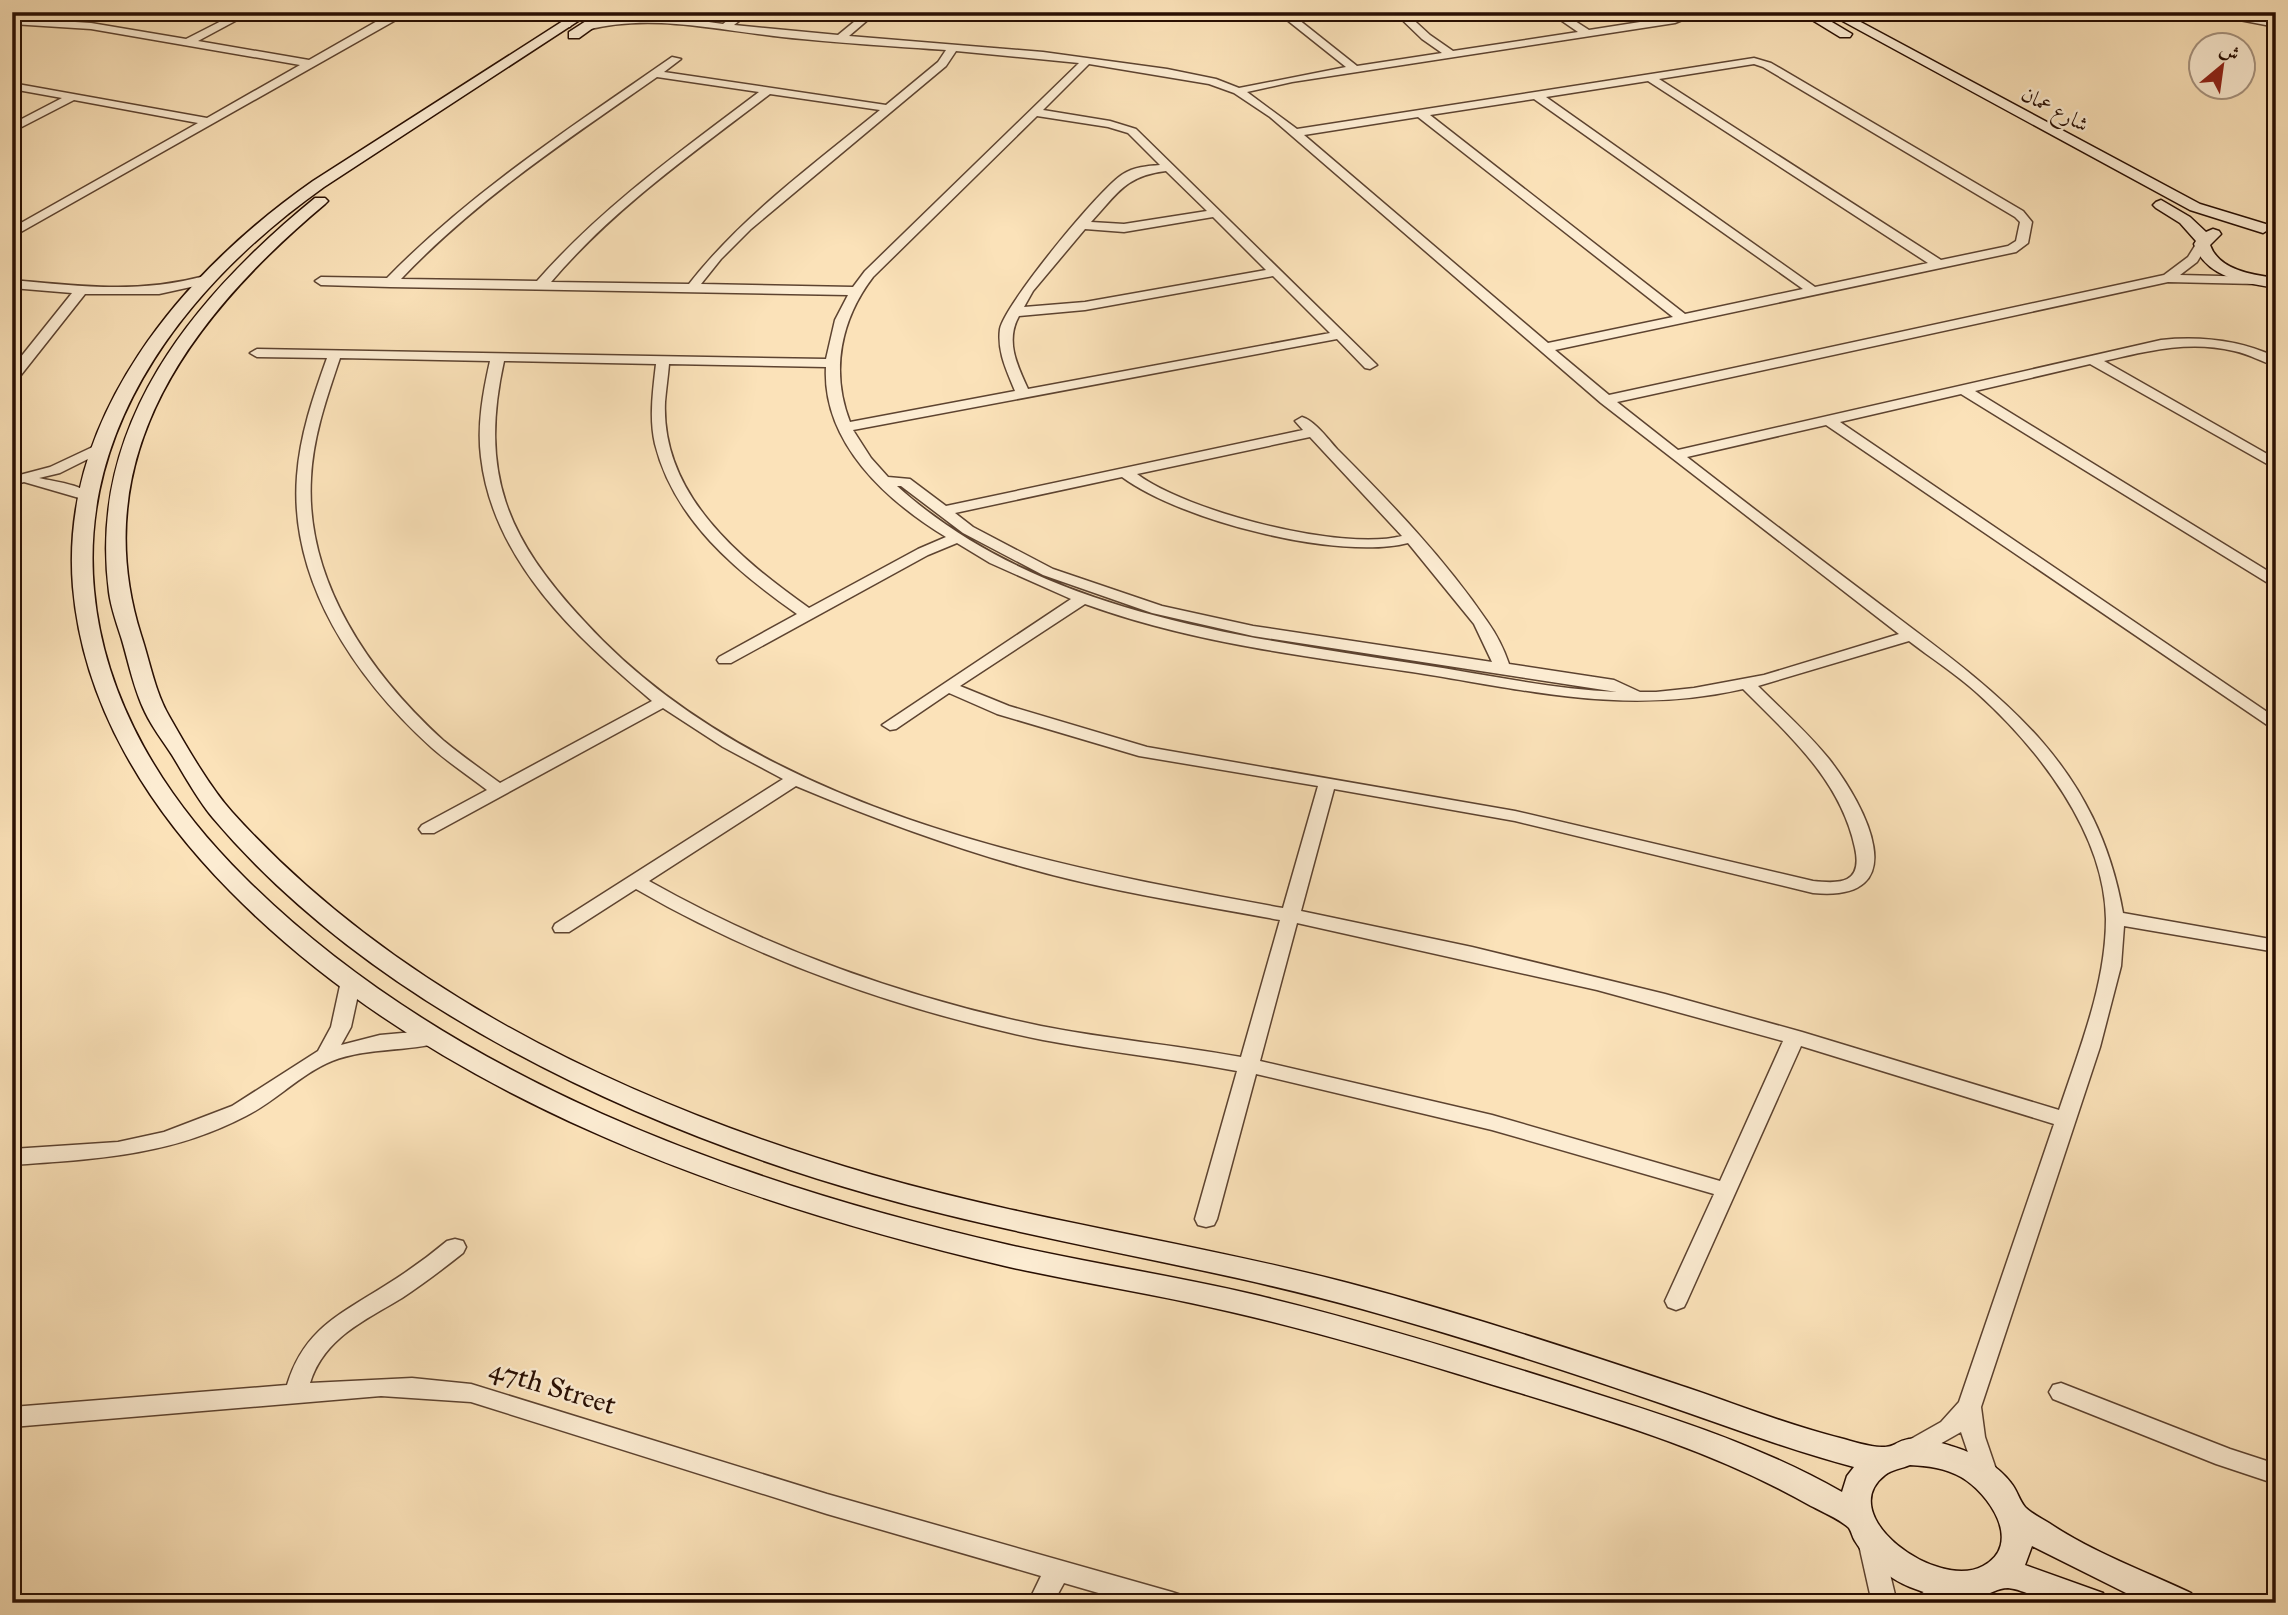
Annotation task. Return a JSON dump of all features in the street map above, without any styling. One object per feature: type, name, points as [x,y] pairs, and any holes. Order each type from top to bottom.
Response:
[{"type":"main road","points":[[2267,282],[2216,264],[2203,251],[2203,242],[2210,235],[2232,229],[2269,229]]},
{"type":"main road","points":[[2015,1517],[2055,1545],[2179,1603]]},
{"type":"street","points":[[188,42],[247,12]]},
{"type":"street","points":[[12,233],[309,63],[405,12]]},
{"type":"street","points":[[609,12],[575,19],[306,192],[263,226],[205,280],[181,307],[139,364],[103,437],[86,496],[80,564],[89,636],[103,686],[135,752],[178,817],[226,874],[284,928],[351,981],[436,1037],[537,1093],[650,1144],[776,1191],[912,1232],[1083,1272],[1211,1296],[1440,1357],[1586,1404],[1763,1467],[1812,1489],[1864,1530],[1898,1567],[1934,1582],[1940,1594],[1981,1582],[2000,1573],[2012,1559],[2017,1546],[2015,1517],[2008,1503],[1987,1479],[1958,1461],[1942,1455],[1895,1456],[1801,1441],[1513,1342],[1318,1286],[1222,1262],[932,1201],[812,1166],[737,1140],[621,1093],[567,1068],[468,1015],[382,959],[288,882],[220,811],[173,743],[140,676],[120,605],[114,536],[126,460],[146,402],[173,353],[207,307],[262,249],[306,212],[575,19],[652,18],[840,39],[954,47],[1087,61],[1184,75],[1238,91],[1254,100],[1295,133],[1606,400],[1982,689],[2026,732],[2064,779],[2092,830],[2102,856],[2115,918],[2114,947],[2105,994],[2066,1120],[1969,1407],[1949,1429],[1895,1456],[1872,1466],[1859,1483],[1856,1506],[1864,1530],[1879,1567],[1885,1603]]},
{"type":"street","points":[[637,12],[652,18]]},
{"type":"street","points":[[725,27],[745,12]]},
{"type":"street","points":[[840,39],[872,12]]},
{"type":"street","points":[[1282,12],[1354,69]]},
{"type":"street","points":[[1399,12],[1426,37],[1451,54]]},
{"type":"street","points":[[1554,12],[1586,33]]},
{"type":"street","points":[[1238,91],[1354,69],[1679,19],[1684,16],[1682,12]]},
{"type":"street","name":"شارع عمان","points":[[1805,12],[2176,213],[2193,226],[2203,242]]},
{"type":"street","name":"شارع عمان","points":[[1832,12],[2195,207],[2269,229]]},
{"type":"street","points":[[2203,12],[2276,24]]},
{"type":"street","points":[[12,21],[91,26],[309,63]]},
{"type":"street","points":[[692,288],[717,256],[747,226],[886,107],[942,64],[954,47]]},
{"type":"street","points":[[390,283],[433,237],[474,203],[677,60]]},
{"type":"street","points":[[1087,61],[855,291],[844,311],[831,363],[833,391],[858,451],[882,481],[914,510],[956,538],[1013,570],[1081,599],[1159,624],[1245,642],[1568,692],[1641,697],[1684,695],[1748,685],[1911,635]]},
{"type":"street","points":[[1295,133],[1744,61],[1763,63],[2019,214],[2026,222],[2024,241],[2016,247],[1544,348]]},
{"type":"street","points":[[656,74],[886,107]]},
{"type":"street","points":[[1649,77],[1938,264]]},
{"type":"street","points":[[12,86],[206,121]]},
{"type":"street","points":[[541,285],[575,246],[614,209],[769,90]]},
{"type":"street","points":[[1536,95],[1813,290]]},
{"type":"street","points":[[12,129],[72,97]]},
{"type":"street","points":[[1033,112],[1127,128],[1370,365]]},
{"type":"street","points":[[1420,113],[1682,318]]},
{"type":"street","points":[[1023,394],[1008,358],[1007,326],[1037,276],[1130,174],[1169,167]]},
{"type":"street","points":[[1082,225],[1112,228],[1139,226],[1216,213]]},
{"type":"street","points":[[2168,278],[2193,258],[2203,242]]},
{"type":"street","points":[[1016,312],[1085,306],[1275,272]]},
{"type":"street","points":[[1606,400],[2168,278],[2267,282]]},
{"type":"street","points":[[12,284],[150,292],[185,287],[205,280]]},
{"type":"street","points":[[321,281],[855,291]]},
{"type":"street","points":[[12,377],[83,288]]},
{"type":"street","points":[[150,292],[173,299],[181,307]]},
{"type":"street","points":[[846,427],[1339,335]]},
{"type":"street","points":[[1675,455],[2161,344],[2193,341],[2237,347],[2276,362]]},
{"type":"street","points":[[257,353],[831,363]]},
{"type":"street","points":[[335,354],[313,416],[305,458],[303,498],[307,543],[330,608],[353,645],[399,705],[439,744],[498,790]]},
{"type":"street","points":[[498,357],[487,406],[486,438],[490,482],[498,508],[534,574],[566,615],[600,650],[664,701],[730,744],[796,778],[936,835],[1014,859],[1197,901],[1413,939],[1642,993],[2066,1120]]},
{"type":"street","points":[[2092,359],[2276,465]]},
{"type":"street","points":[[663,360],[657,397],[659,435],[680,495],[720,544],[745,568],[808,615]]},
{"type":"street","points":[[1963,389],[2276,583]]},
{"type":"street","points":[[1828,420],[2276,726]]},
{"type":"street","points":[[942,511],[1125,472],[1307,427],[1413,537],[1486,630],[1499,655],[1502,668]]},
{"type":"street","points":[[12,481],[67,466],[103,437],[114,432],[106,459],[113,463],[126,460]]},
{"type":"street","points":[[1125,472],[1144,489],[1165,498],[1250,524],[1358,543],[1395,542],[1413,537]]},
{"type":"street","points":[[12,481],[54,485],[86,496]]},
{"type":"street","points":[[882,481],[905,482],[987,542],[1048,572],[1100,593],[1158,610],[1253,631],[1614,685],[1641,697]]},
{"type":"street","points":[[725,660],[923,552],[956,538]]},
{"type":"street","points":[[890,725],[1081,599]]},
{"type":"street","points":[[948,687],[1003,710],[1144,752],[1515,816],[1813,887],[1834,889],[1851,886],[1863,879],[1866,870],[1862,834],[1854,811],[1828,768],[1748,685]]},
{"type":"street","points":[[428,829],[664,701]]},
{"type":"street","points":[[562,928],[796,778]]},
{"type":"street","points":[[1206,1219],[1327,783]]},
{"type":"street","points":[[634,880],[703,918],[803,961],[905,995],[1013,1026],[1132,1049],[1250,1066],[1487,1119],[1725,1190]]},
{"type":"street","points":[[2115,918],[2276,946]]},
{"type":"street","points":[[325,1056],[341,1027],[351,981]]},
{"type":"street","points":[[12,1157],[118,1150],[193,1132],[239,1111],[325,1056],[380,1042],[436,1037]]},
{"type":"street","points":[[1676,1301],[1795,1037]]},
{"type":"street","points":[[295,1395],[305,1363],[323,1337],[348,1318],[421,1273],[455,1247]]},
{"type":"street","name":"47th Street","points":[[12,1417],[391,1387],[471,1393],[827,1504],[1172,1603]]},
{"type":"street","points":[[2061,1392],[2188,1443],[2276,1474]]},
{"type":"street","points":[[1969,1407],[1973,1437],[1987,1479]]},
{"type":"street","points":[[1040,1603],[1058,1569]]},
{"type":"street","points":[[2000,1573],[2047,1585],[2091,1603]]}]
